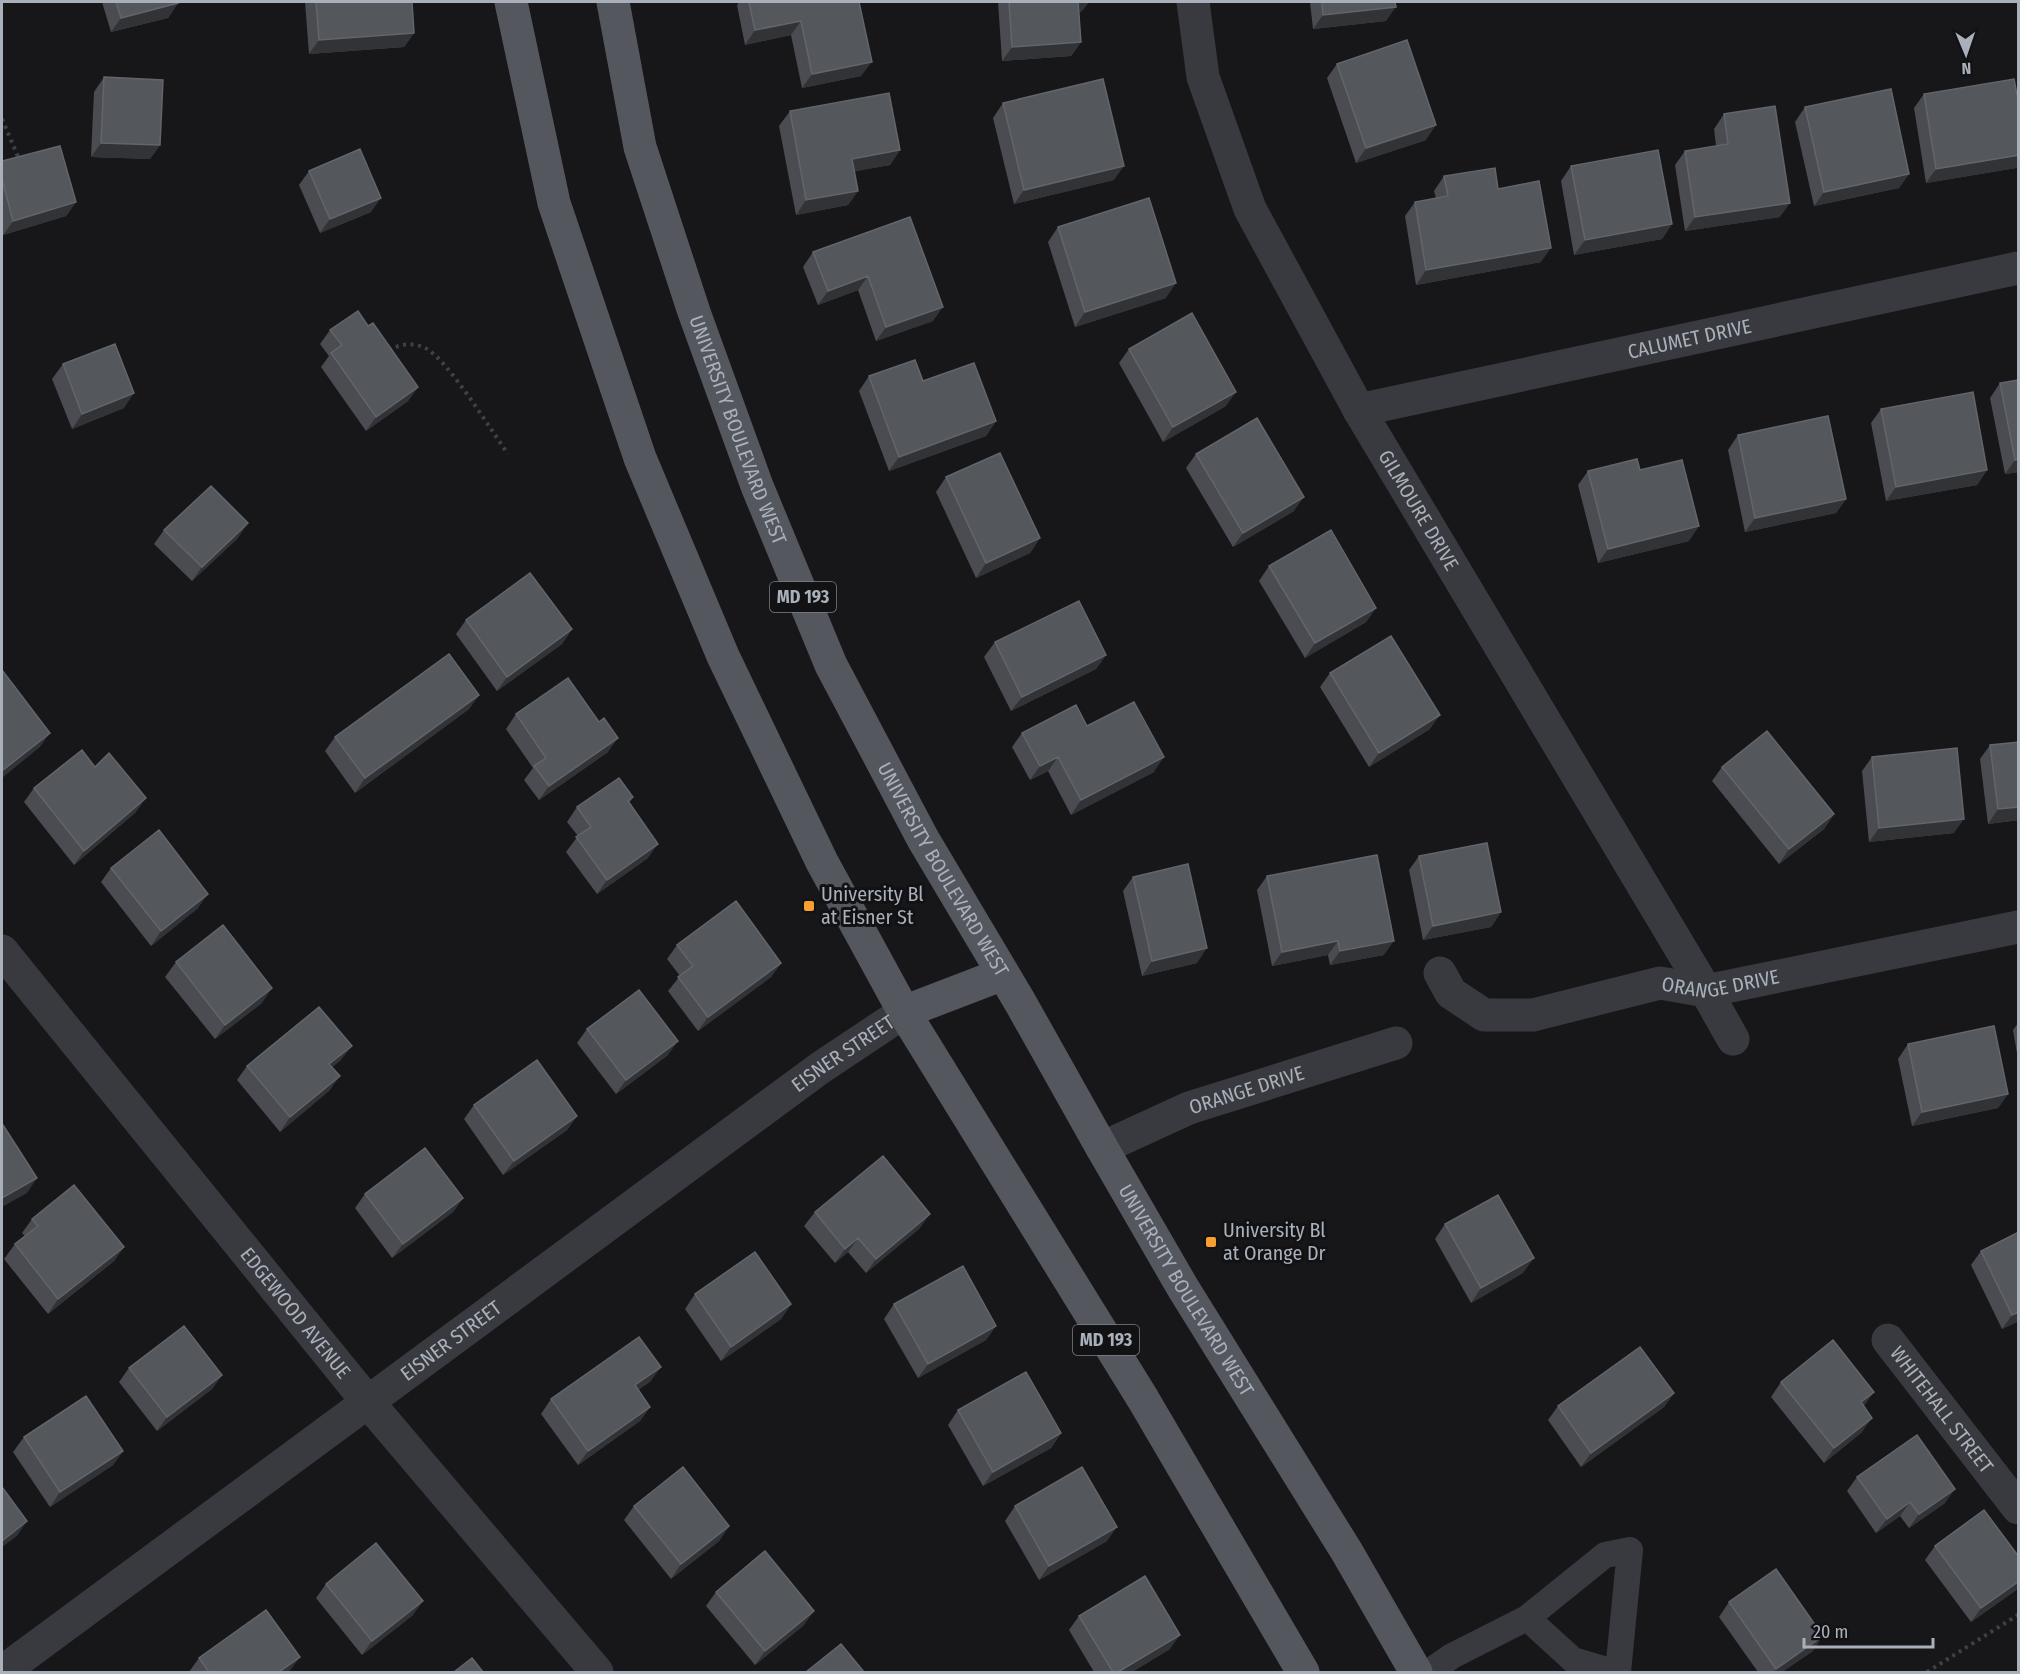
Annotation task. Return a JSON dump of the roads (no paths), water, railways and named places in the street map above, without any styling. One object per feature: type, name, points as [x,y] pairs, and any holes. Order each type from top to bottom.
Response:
[{"type":"main road","name":"MD 193","points":[[512,2],[554,203],[640,458],[723,656],[822,862],[904,1012],[1143,1399],[1303,1672]]},
{"type":"main road","name":"UNIVERSITY BOULEVARD WEST","points":[[613,2],[640,147],[694,312],[762,497],[831,665],[923,838],[1102,1148],[1184,1288],[1347,1552],[1416,1672]]},
{"type":"main road","points":[[904,1012],[1003,974]]},
{"type":"street","name":"GILMOURE DRIVE","points":[[1193,2],[1203,77],[1250,210],[1359,410],[1706,991]]},
{"type":"street","name":"CALUMET DRIVE","points":[[1359,410],[2019,268]]},
{"type":"street","name":"ORANGE DRIVE","points":[[1440,973],[1451,993],[1484,1015],[1533,1015],[1660,983],[1706,991],[2019,927]]},
{"type":"street","name":"EDGEWOOD AVENUE","points":[[8,970],[367,1401],[597,1672]]},
{"type":"street","points":[[1706,991],[1733,1039]]},
{"type":"street","name":"EISNER STREET","points":[[2,1672],[820,1068],[904,1012]]},
{"type":"street","name":"ORANGE DRIVE","points":[[1102,1148],[1190,1108],[1396,1043]]},
{"type":"street","name":"WHITEHALL STREET","points":[[1888,1340],[2019,1508]]},
{"type":"lane","points":[[1429,1672],[1452,1656],[1527,1618],[1605,1555],[1630,1550],[1618,1672]]},
{"type":"lane","points":[[1527,1618],[1573,1660],[1613,1672]]},
{"type":"place","name":"University Bl at Eisner St","points":[[809,906]]},
{"type":"place","name":"University Bl at Orange Dr","points":[[1211,1242]]}]
